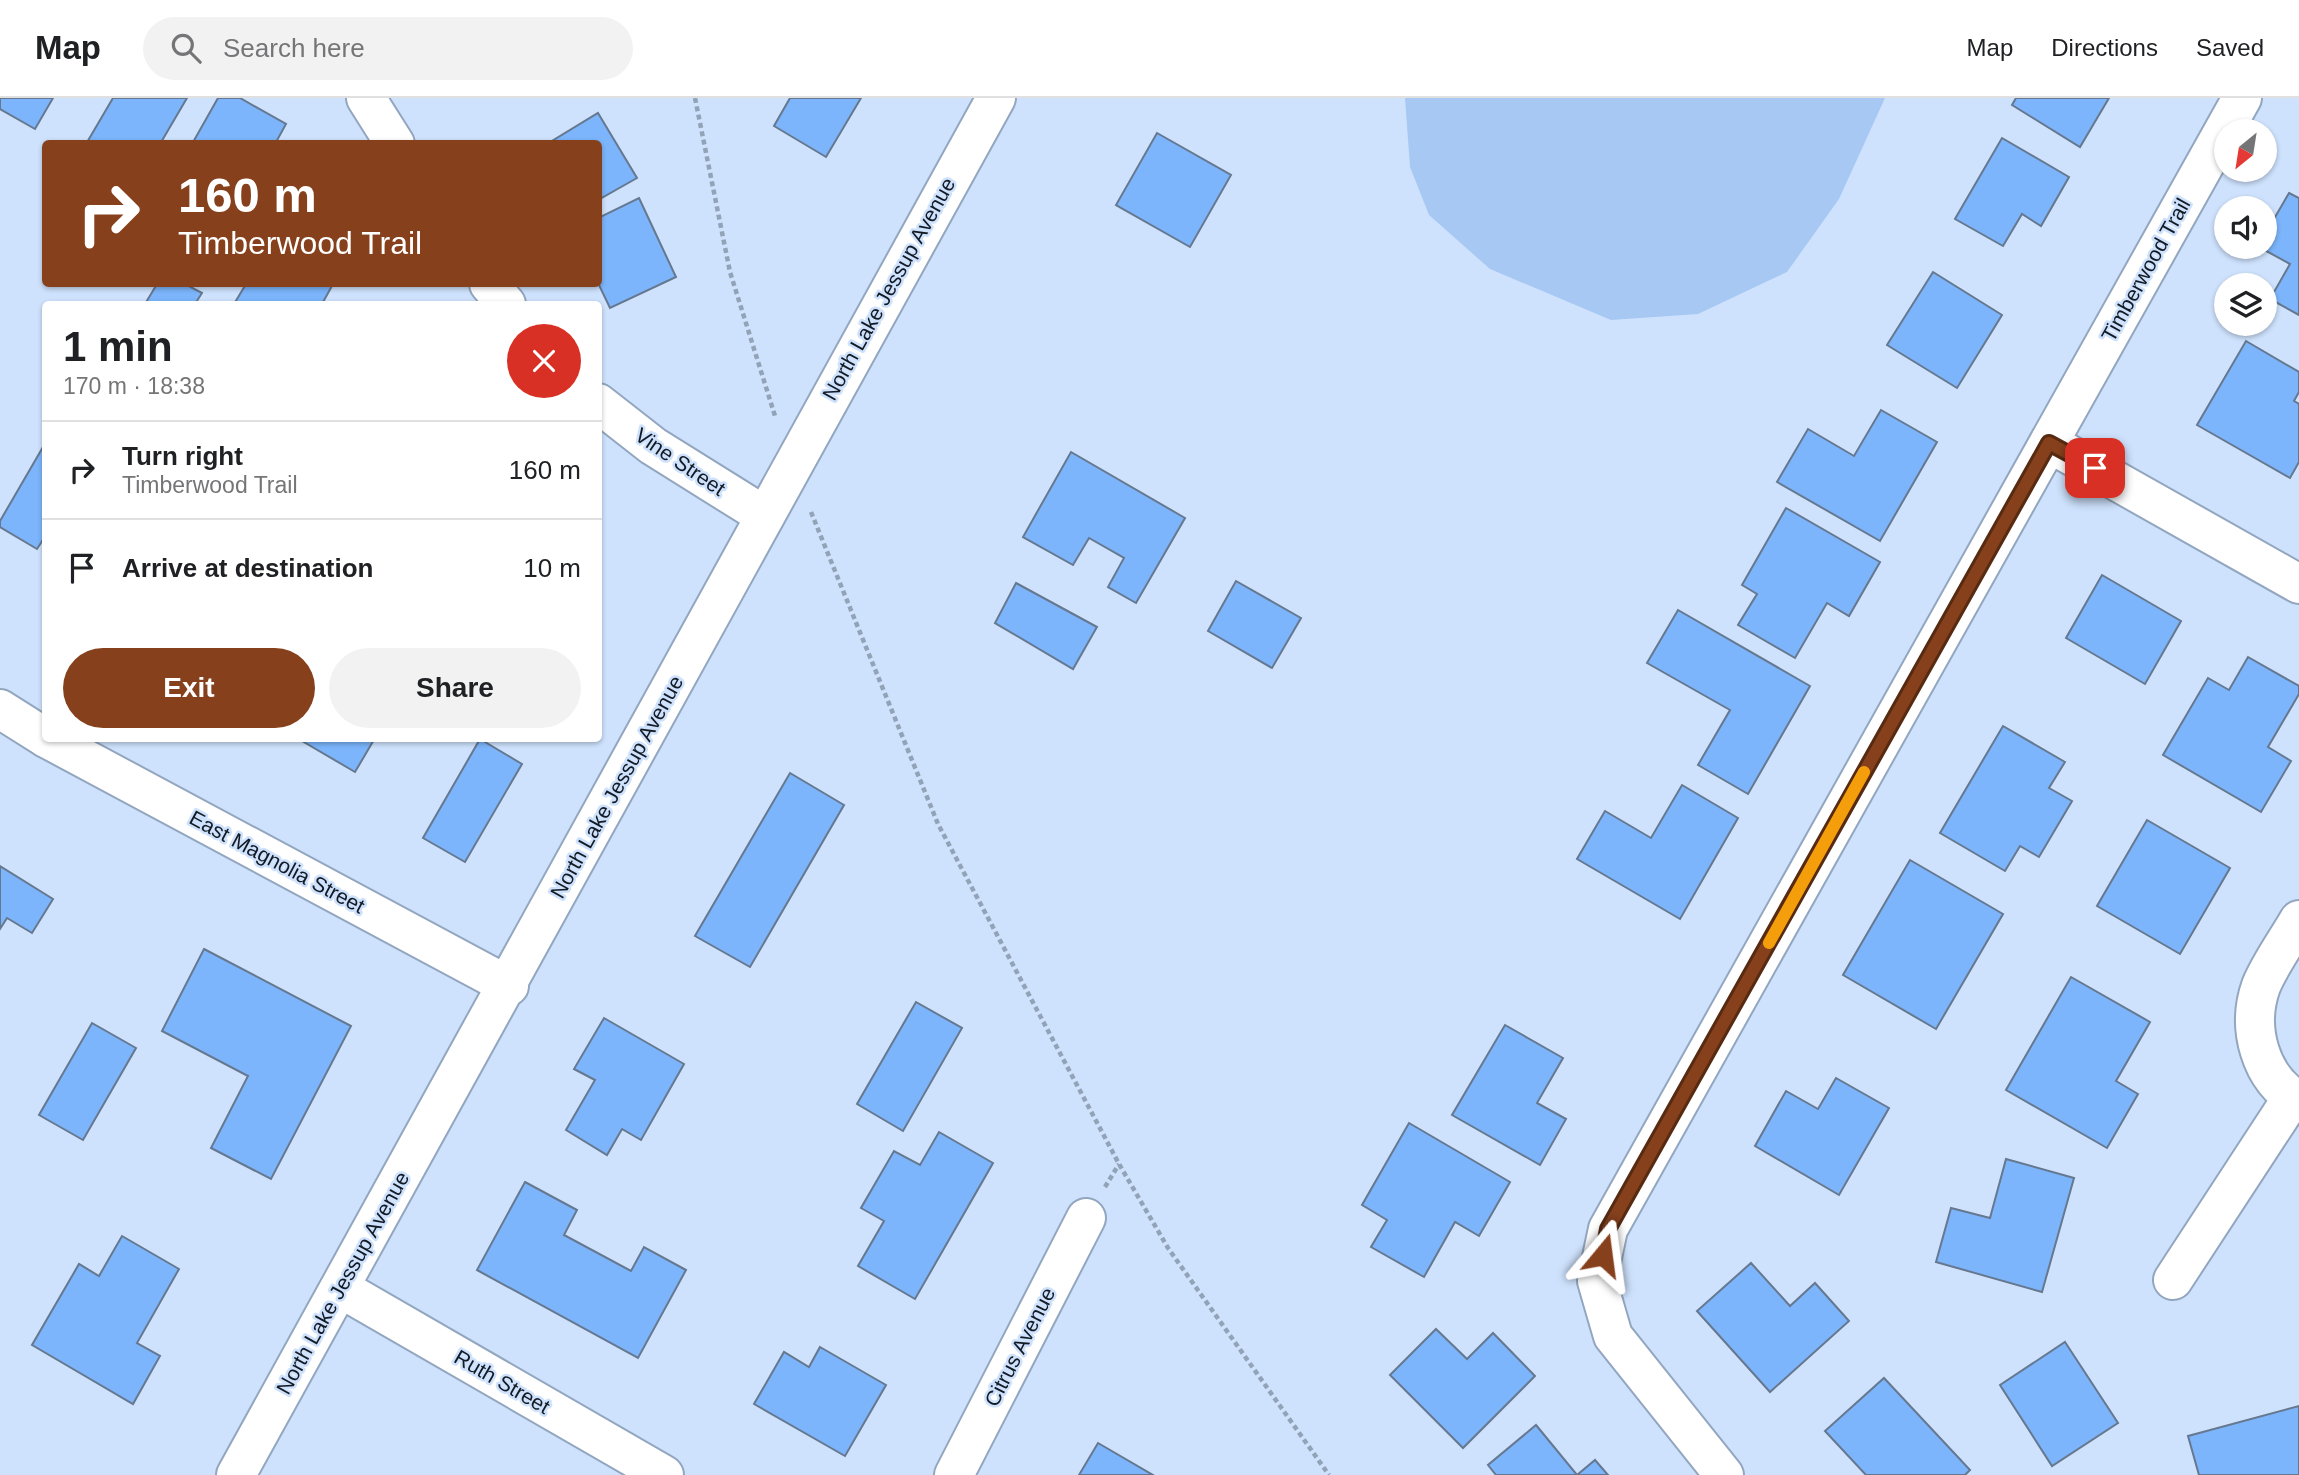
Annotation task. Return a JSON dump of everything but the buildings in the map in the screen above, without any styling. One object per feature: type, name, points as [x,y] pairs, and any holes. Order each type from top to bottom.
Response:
[{"type":"street","points":[[366,98],[392,140]]},
{"type":"street","name":"North Lake Jessup Avenue","points":[[236,1475],[509,986],[996,98]]},
{"type":"street","name":"Timberwood Trail","points":[[1724,1475],[1613,1336],[1597,1281],[1608,1229],[2242,98]]},
{"type":"street","points":[[492,287],[503,301]]},
{"type":"street","name":"Vine Street","points":[[602,405],[653,446],[765,516]]},
{"type":"street","points":[[2049,443],[2299,584]]},
{"type":"street","name":"East Magnolia Street","points":[[0,709],[42,735]]},
{"type":"street","name":"East Magnolia Street","points":[[53,742],[509,986]]},
{"type":"street","points":[[2174,1280],[2296,1100],[2263,1064],[2255,1034],[2261,987],[2299,920]]},
{"type":"street","name":"Citrus Avenue","points":[[954,1475],[1086,1218]]},
{"type":"street","name":"Ruth Street","points":[[340,1288],[664,1475]]},
{"type":"path","points":[[695,98],[730,272],[778,425]]},
{"type":"path","points":[[808,505],[938,824],[1119,1164],[1168,1248],[1329,1475]]},
{"type":"shaded area","points":[[1405,98],[1885,98],[1839,199],[1787,272],[1698,314],[1611,320],[1490,269],[1429,215],[1410,167]]},
{"type":"slow traffic","points":[[1769,943],[1864,772]]},
{"type":"route","points":[[1603,1255],[1608,1229],[2049,443],[2095,468]]}]
